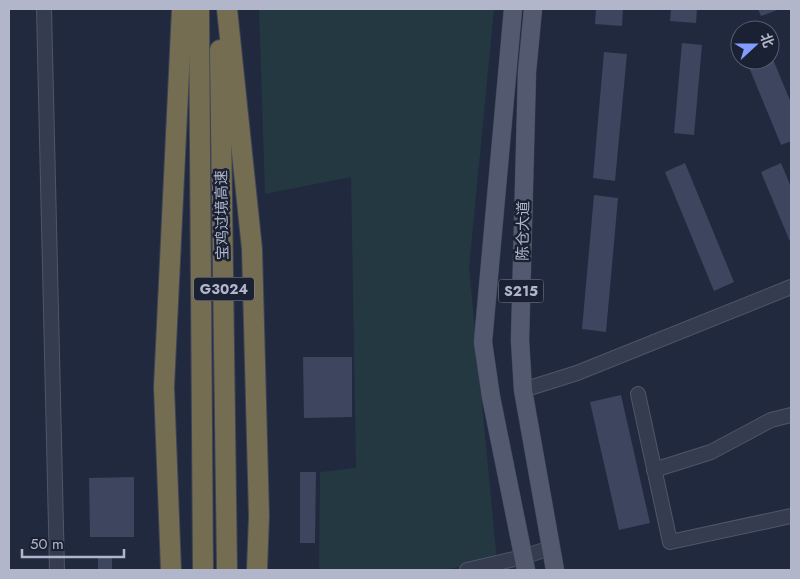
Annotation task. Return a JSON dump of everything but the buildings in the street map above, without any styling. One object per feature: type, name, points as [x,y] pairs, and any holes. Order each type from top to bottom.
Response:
[{"type":"highway","points":[[171,570],[164,387],[182,9]]},
{"type":"highway","name":"宝鸡过境高速","points":[[199,9],[202,570]]},
{"type":"highway","name":"宝鸡过境高速","points":[[219,9],[227,570]]},
{"type":"highway","points":[[228,9],[252,249],[259,516],[257,570]]},
{"type":"main road","points":[[513,9],[483,342],[491,397],[525,564]]},
{"type":"main road","name":"陈仓大道","points":[[534,9],[527,72],[520,340],[523,390],[555,570]]},
{"type":"street","points":[[44,9],[57,570]]},
{"type":"street","points":[[523,390],[577,373],[791,287]]},
{"type":"street","points":[[638,394],[670,542],[791,516]]},
{"type":"street","points":[[654,470],[711,452],[771,420],[791,414]]},
{"type":"street","points":[[467,570],[525,564],[550,548]]},
{"type":"shaded area","points":[[259,9],[494,9],[469,268],[497,561],[441,570],[319,570],[320,472],[356,468],[351,177],[265,194]]}]
